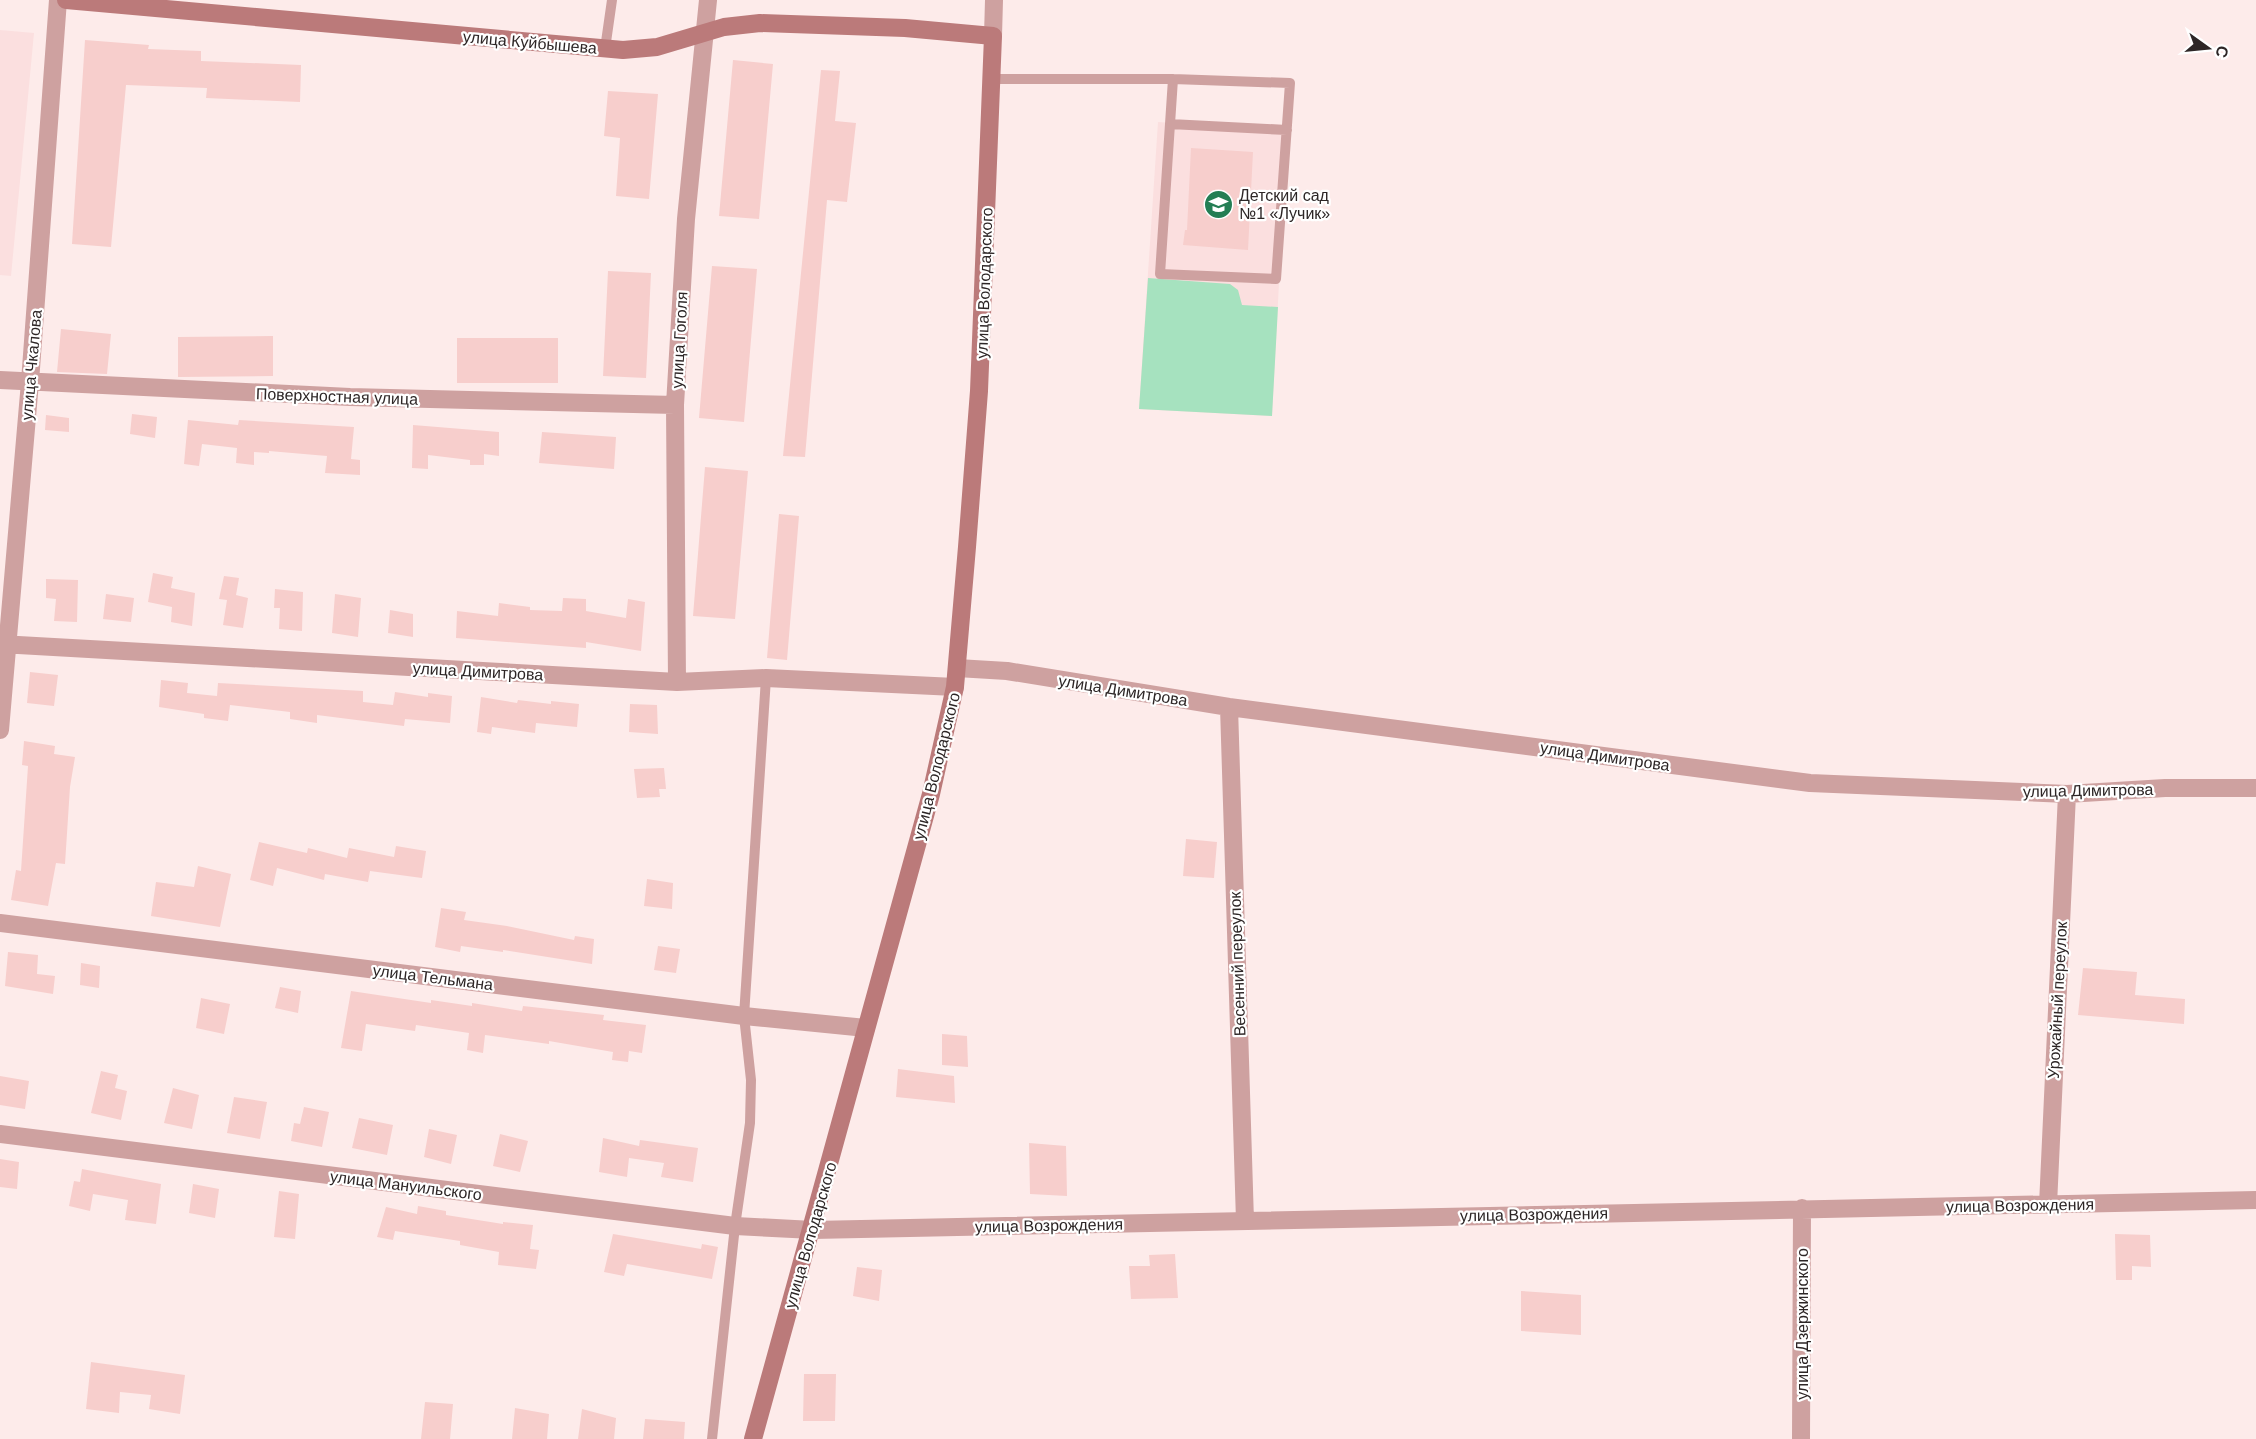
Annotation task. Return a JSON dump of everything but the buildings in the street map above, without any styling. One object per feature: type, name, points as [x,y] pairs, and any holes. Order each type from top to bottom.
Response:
[{"type":"street","name":"улица Чкалова","points":[[0,730],[3,645],[30,382],[58,0]]},
{"type":"street","name":"улица Куйбышева","points":[[66,0],[605,49],[657,47],[704,32],[744,24],[807,23],[993,36]]},
{"type":"street","name":"улица Гоголя","points":[[677,682],[675,405],[686,219],[708,0]]},
{"type":"street","name":"улица Володарского","points":[[753,1439],[813,1230],[931,794],[955,687],[980,391],[993,79],[994,0]]},
{"type":"street","name":"Поверхностная улица","points":[[0,380],[350,397],[675,405]]},
{"type":"street","name":"улица Димитрова","points":[[3,645],[677,682],[766,678],[955,687]]},
{"type":"street","name":"улица Димитрова","points":[[957,668],[1007,671],[1229,707],[1810,783],[2067,794],[2165,788],[2256,788]]},
{"type":"street","name":"Весенний переулок","points":[[1229,707],[1245,1221]]},
{"type":"street","name":"Урожайный переулок","points":[[2048,1205],[2067,794]]},
{"type":"street","name":"улица Тельмана","points":[[0,923],[744,1016],[866,1028]]},
{"type":"street","name":"улица Мануильского","points":[[0,1134],[735,1226],[813,1230]]},
{"type":"street","name":"улица Возрождения","points":[[813,1230],[2256,1200]]},
{"type":"street","name":"улица Дзержинского","points":[[1801,1439],[1802,1208]]},
{"type":"lane","points":[[605,49],[612,0]]},
{"type":"lane","points":[[993,79],[1173,79],[1290,83],[1276,279],[1160,274],[1173,79]]},
{"type":"lane","points":[[1170,124],[1287,130]]},
{"type":"lane","points":[[712,1439],[735,1226],[750,1123],[751,1080],[744,1016],[766,678]]},
{"type":"shaded area","points":[[0,30],[34,33],[11,276],[0,275]]},
{"type":"shaded area","name":"Детский сад №1 «Лучик»","points":[[1158,122],[1287,131],[1272,416],[1139,409]]},
{"type":"green space","points":[[1148,278],[1230,284],[1238,290],[1242,305],[1278,307],[1272,416],[1139,409]]},
{"type":"place","name":"Детский сад №1 «Лучик»","points":[[1218,204]]}]
